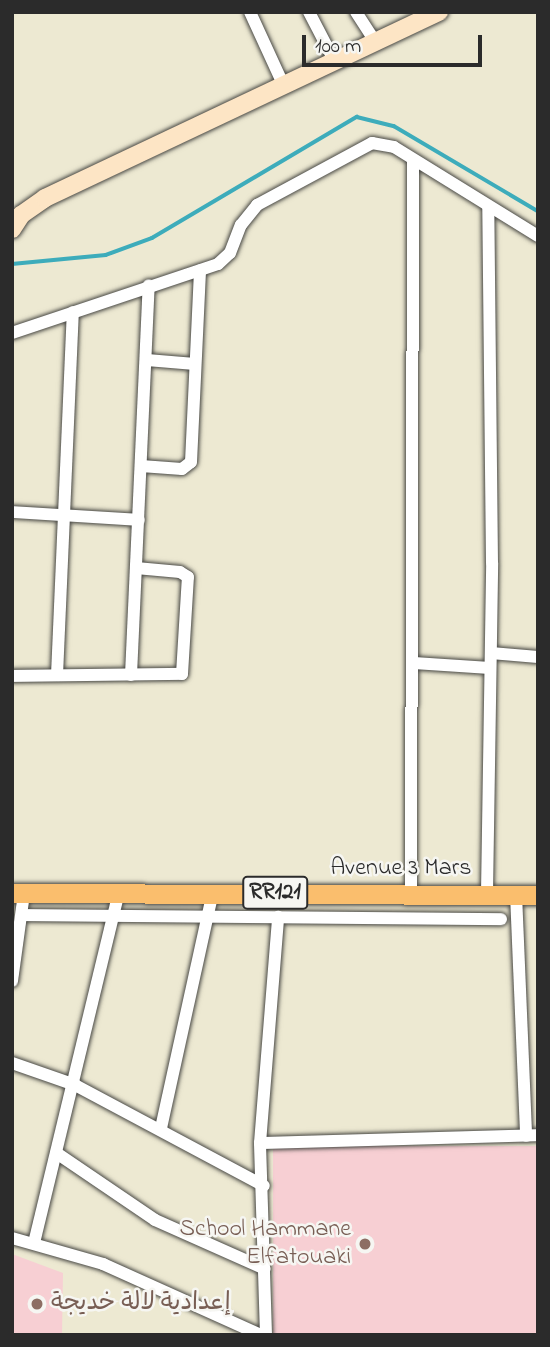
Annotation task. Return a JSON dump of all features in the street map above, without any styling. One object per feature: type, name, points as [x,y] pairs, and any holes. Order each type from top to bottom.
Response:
[{"type":"main road","name":"Avenue 3 Mars","points":[[18,893],[538,895]]},
{"type":"street","points":[[250,12],[282,84]]},
{"type":"street","points":[[356,12],[374,40]]},
{"type":"street","points":[[15,216],[45,198],[374,40],[439,12]]},
{"type":"street","points":[[313,14],[334,60]]},
{"type":"street","points":[[12,333],[200,270],[225,259],[247,215],[270,195],[363,146],[384,143],[538,236]]},
{"type":"street","points":[[411,894],[414,663],[413,161]]},
{"type":"street","points":[[487,893],[491,653],[488,207]]},
{"type":"street","points":[[141,466],[182,469],[189,465],[200,270]]},
{"type":"street","points":[[131,675],[149,285]]},
{"type":"street","points":[[57,675],[73,312]]},
{"type":"street","points":[[147,360],[195,364]]},
{"type":"street","points":[[12,512],[138,520]]},
{"type":"street","points":[[12,676],[182,674],[187,607],[184,573],[136,568]]},
{"type":"street","points":[[491,653],[538,657]]},
{"type":"street","points":[[414,663],[490,668]]},
{"type":"street","points":[[161,1128],[213,892]]},
{"type":"street","points":[[12,981],[23,915],[18,893]]},
{"type":"street","points":[[260,1143],[532,1135],[516,894]]},
{"type":"street","points":[[34,1243],[75,1085],[115,918],[118,895]]},
{"type":"street","points":[[23,915],[115,918],[501,919]]},
{"type":"street","points":[[12,1238],[103,1264],[264,1335],[264,1186],[260,1143],[278,917]]},
{"type":"street","points":[[12,1063],[75,1085],[161,1128],[264,1186]]},
{"type":"street","points":[[58,1154],[155,1220],[265,1269]]},
{"type":"shaded area","name":"School Hammane Elfatouaki","points":[[273,1146],[538,1146],[538,1335],[273,1335]]},
{"type":"shaded area","name":"إعدادية لالة خديجة","points":[[12,1254],[63,1273],[62,1335],[12,1335]]},
{"type":"waterway","points":[[12,264],[106,255],[152,238],[357,117],[394,126],[538,211]]},
{"type":"place","name":"School Hammane Elfatouaki","points":[[365,1244]]},
{"type":"place","name":"إعدادية لالة خديجة","points":[[37,1304]]}]
